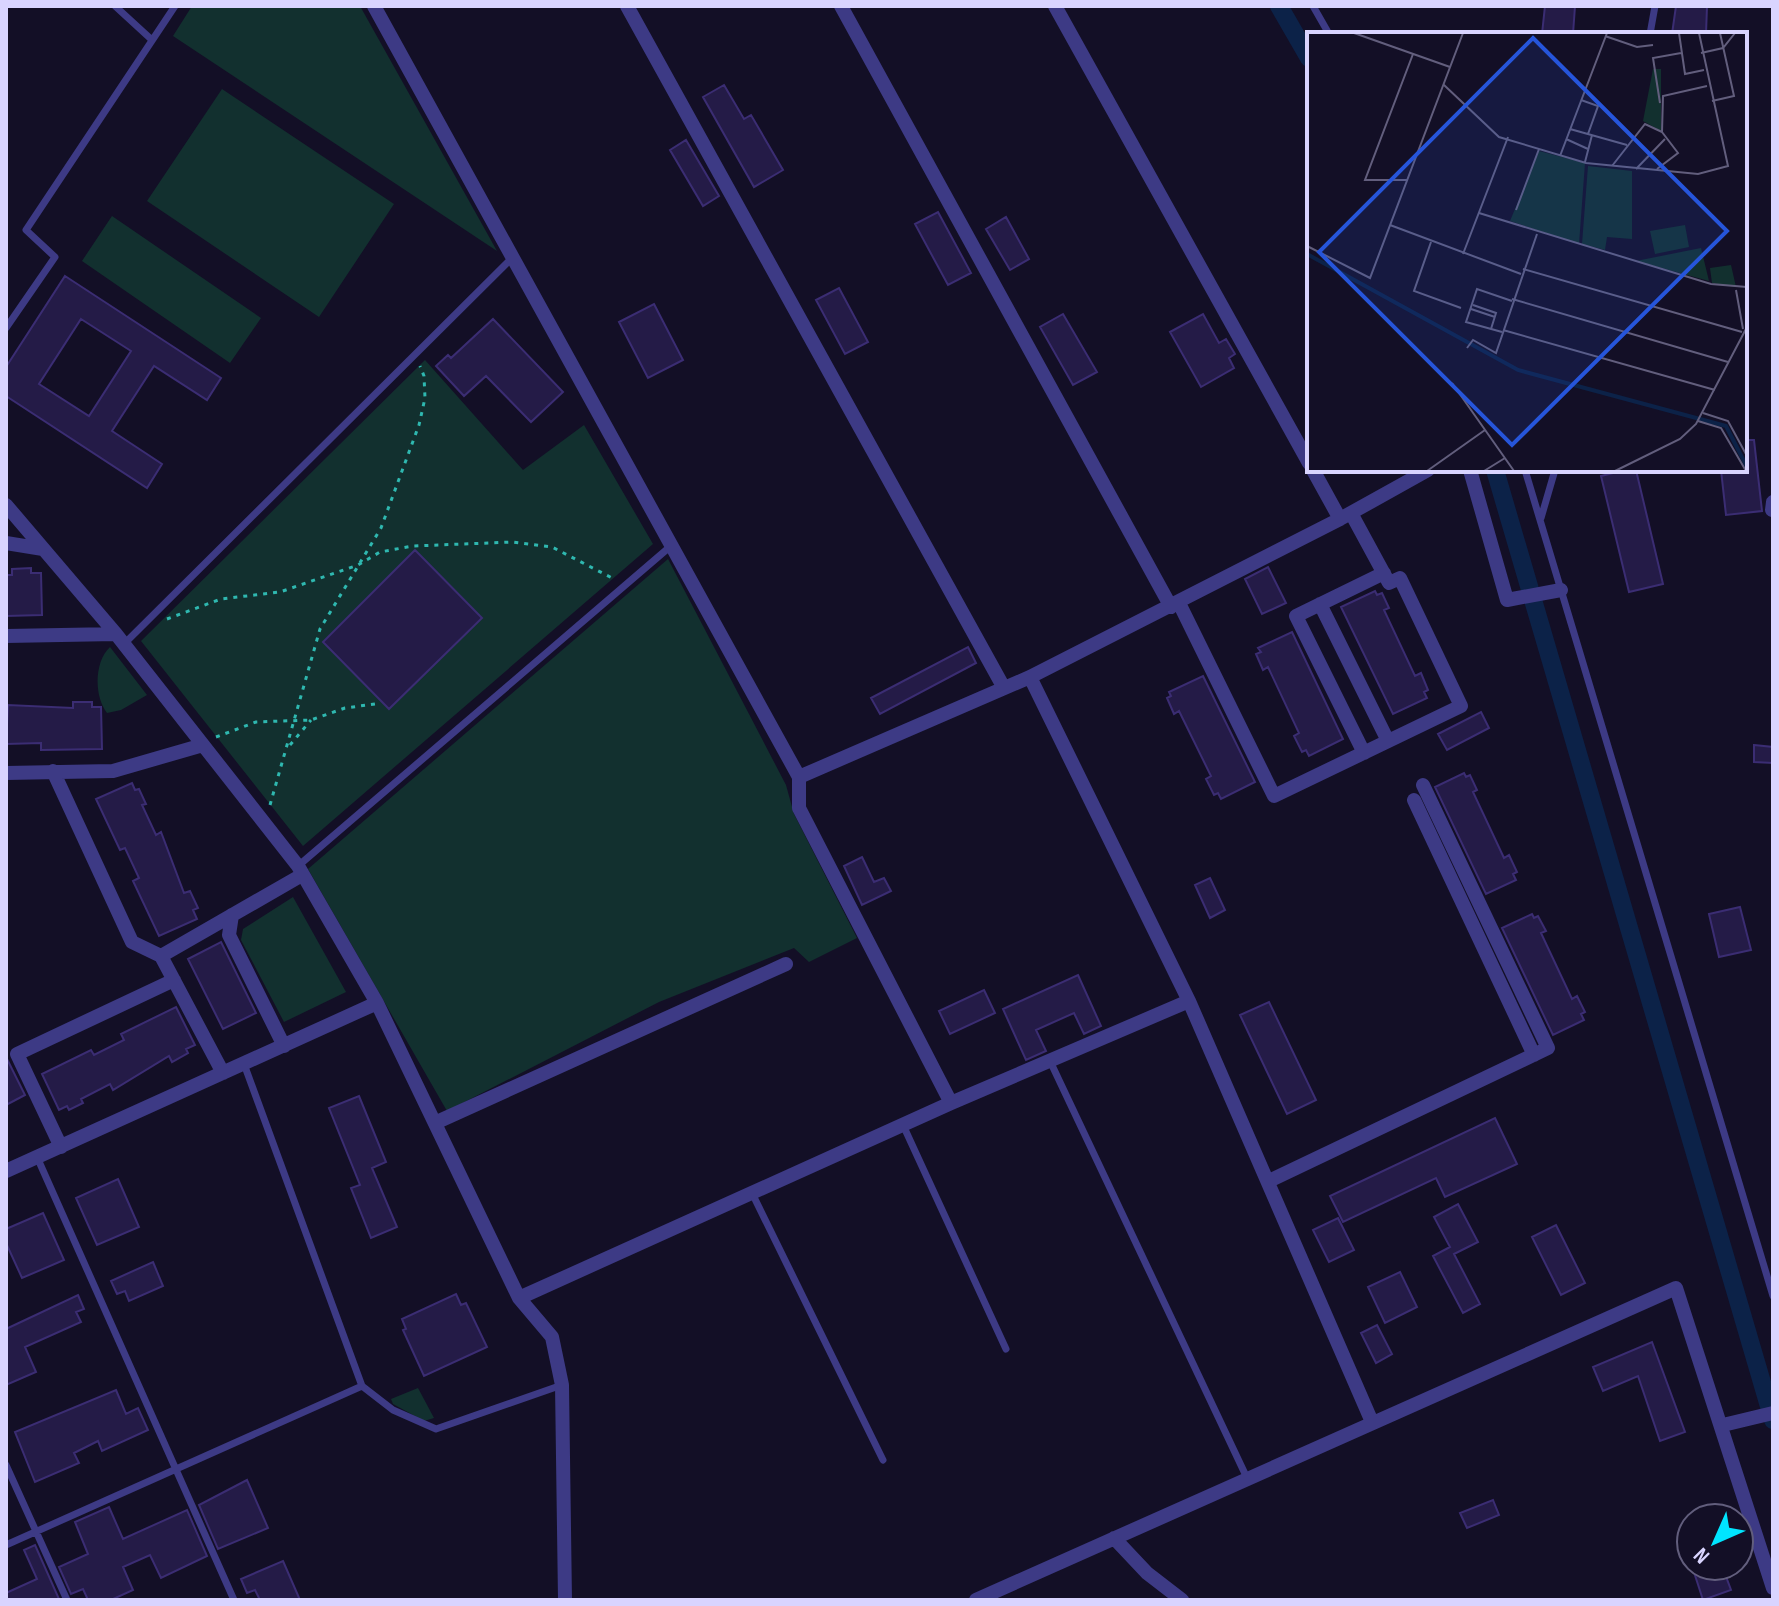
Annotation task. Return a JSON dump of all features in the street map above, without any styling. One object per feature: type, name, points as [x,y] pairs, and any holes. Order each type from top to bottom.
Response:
[{"type":"street","points":[[374,6],[799,777],[799,808],[951,1103]]},
{"type":"street","points":[[627,6],[1004,688]]},
{"type":"street","points":[[841,6],[1175,605],[1274,796],[1461,706],[1400,578],[1389,583],[1314,472]]},
{"type":"street","points":[[1055,6],[1307,459]]},
{"type":"street","points":[[799,777],[1030,677],[1175,605],[1424,472]]},
{"type":"street","points":[[1471,472],[1507,600],[1561,590]]},
{"type":"street","points":[[6,505],[120,639],[300,871],[377,1003],[437,1122],[519,1298],[552,1337],[562,1385],[565,1600]]},
{"type":"street","points":[[6,543],[43,549]]},
{"type":"street","points":[[1364,753],[1296,616],[1384,573]]},
{"type":"street","points":[[1320,604],[1388,741]]},
{"type":"street","points":[[6,636],[120,639]]},
{"type":"street","points":[[1030,677],[1189,1001],[1372,1422]]},
{"type":"street","points":[[6,773],[113,771],[203,745]]},
{"type":"street","points":[[53,771],[132,942],[161,956],[223,1073]]},
{"type":"street","points":[[1269,1181],[1548,1048],[1423,785]]},
{"type":"street","points":[[1414,800],[1534,1055]]},
{"type":"street","points":[[161,956],[300,871]]},
{"type":"street","points":[[232,915],[229,935],[284,1046]]},
{"type":"street","points":[[437,1122],[786,964]]},
{"type":"street","points":[[61,1147],[17,1054],[174,980]]},
{"type":"street","points":[[519,1298],[951,1103],[1189,1001]]},
{"type":"street","points":[[6,1171],[377,1003]]},
{"type":"street","points":[[976,1600],[1676,1288],[1723,1425],[1773,1588]]},
{"type":"street","points":[[1723,1425],[1773,1413]]},
{"type":"street","points":[[1114,1538],[1147,1573],[1182,1600]]},
{"type":"lane","points":[[115,6],[152,40]]},
{"type":"lane","points":[[6,328],[55,257],[26,230],[175,6]]},
{"type":"lane","points":[[1313,6],[1328,32]]},
{"type":"lane","points":[[1650,32],[1655,6]]},
{"type":"lane","points":[[120,639],[147,620],[513,257]]},
{"type":"lane","points":[[1526,472],[1773,1296]]},
{"type":"lane","points":[[1540,520],[1554,472]]},
{"type":"lane","points":[[300,871],[672,545]]},
{"type":"lane","points":[[1050,1061],[1247,1478]]},
{"type":"lane","points":[[244,1064],[362,1386],[393,1410],[436,1429],[562,1385]]},
{"type":"lane","points":[[903,1125],[1006,1349]]},
{"type":"lane","points":[[37,1157],[234,1600]]},
{"type":"lane","points":[[752,1193],[883,1460]]},
{"type":"lane","points":[[6,1545],[362,1386]]},
{"type":"lane","points":[[6,1465],[67,1600]]},
{"type":"path","points":[[265,825],[276,782],[290,746],[320,629],[392,505],[419,425],[425,398],[424,376],[414,355]]},
{"type":"path","points":[[147,620],[174,618],[221,599],[280,592],[358,565],[380,552],[413,546],[513,542],[552,547],[607,577],[629,582]]},
{"type":"path","points":[[203,745],[256,722],[311,720],[345,708],[375,704]]},
{"type":"path","points":[[290,746],[311,720]]},
{"type":"green space","points":[[192,6],[360,6],[497,251],[173,36]]},
{"type":"green space","points":[[222,89],[394,204],[319,317],[147,201]]},
{"type":"green space","points":[[112,216],[261,318],[230,363],[82,261]]},
{"type":"green space","points":[[425,360],[523,470],[584,425],[653,544],[303,846],[141,641]]},
{"type":"green space","points":[[668,559],[786,785],[794,814],[857,938],[809,962],[794,948],[659,1002],[447,1111],[308,869]]},
{"type":"green space","points":[[110,647],[147,695],[121,710],[107,713],[100,698],[98,679],[101,661]]},
{"type":"green space","points":[[293,897],[346,992],[284,1022],[241,940],[243,929]]},
{"type":"green space","points":[[418,1388],[434,1418],[424,1421],[393,1404],[391,1399]]},
{"type":"building","points":[[1545,6],[1575,6],[1573,32],[1542,32]]},
{"type":"building","points":[[1676,6],[1707,6],[1706,32],[1672,32]]},
{"type":"building","points":[[724,85],[744,119],[751,115],[783,170],[754,187],[703,97]]},
{"type":"building","points":[[686,140],[719,196],[703,206],[670,150]]},
{"type":"building","points":[[938,212],[971,273],[948,285],[915,224]]},
{"type":"building","points":[[1006,217],[1029,259],[1010,270],[986,229]]},
{"type":"building","points":[[65,276],[221,378],[207,400],[154,366],[112,431],[162,464],[147,488],[6,396],[6,367]],"holes":[[[81,319],[131,351],[89,416],[39,384]]]},
{"type":"building","points":[[839,288],[868,342],[845,354],[816,300]]},
{"type":"building","points":[[654,304],[683,360],[648,378],[619,322]]},
{"type":"building","points":[[1063,314],[1097,372],[1073,385],[1040,327]]},
{"type":"building","points":[[1203,314],[1219,343],[1226,339],[1235,354],[1229,358],[1234,368],[1201,387],[1170,332]]},
{"type":"building","points":[[493,319],[563,392],[531,422],[486,376],[464,396],[436,366],[448,355],[451,358]]},
{"type":"building","points":[[1747,440],[1754,440],[1762,511],[1726,515],[1721,472],[1747,472]]},
{"type":"building","points":[[1636,472],[1663,584],[1629,592],[1601,476]]},
{"type":"building","points":[[415,550],[482,618],[389,709],[323,642]]},
{"type":"building","points":[[1268,567],[1286,603],[1262,614],[1245,579]]},
{"type":"building","points":[[31,568],[31,573],[41,573],[42,615],[6,616],[6,575],[12,575],[12,569]]},
{"type":"building","points":[[1375,591],[1377,595],[1382,593],[1389,608],[1384,610],[1415,676],[1421,673],[1428,690],[1424,692],[1427,698],[1393,714],[1341,607]]},
{"type":"building","points":[[1292,632],[1343,739],[1309,756],[1306,750],[1302,752],[1294,736],[1299,733],[1268,667],[1263,670],[1256,654],[1261,652],[1258,648]]},
{"type":"building","points":[[968,647],[976,663],[880,714],[871,698]]},
{"type":"building","points":[[1203,676],[1255,782],[1221,799],[1218,793],[1214,795],[1206,779],[1211,776],[1179,711],[1174,714],[1167,698],[1171,696],[1169,692]]},
{"type":"building","points":[[73,702],[92,702],[92,707],[101,707],[102,749],[41,750],[41,743],[6,744],[8,705],[73,708]]},
{"type":"building","points":[[1481,712],[1489,728],[1447,750],[1438,734]]},
{"type":"building","points":[[1754,745],[1773,747],[1773,763],[1754,762]]},
{"type":"building","points":[[1464,773],[1466,777],[1470,775],[1477,790],[1473,792],[1504,858],[1509,855],[1517,872],[1513,874],[1516,880],[1486,894],[1435,787]]},
{"type":"building","points":[[132,783],[135,790],[139,789],[146,804],[142,805],[156,835],[161,832],[184,893],[190,891],[198,908],[193,910],[197,919],[159,936],[133,881],[139,878],[125,848],[120,850],[96,799]]},
{"type":"building","points":[[862,857],[874,882],[884,878],[891,891],[862,905],[844,866]]},
{"type":"building","points":[[1210,878],[1225,910],[1210,918],[1195,885]]},
{"type":"building","points":[[1740,907],[1751,950],[1719,957],[1709,914]]},
{"type":"building","points":[[1532,914],[1534,918],[1538,916],[1546,931],[1541,933],[1572,999],[1577,996],[1585,1012],[1581,1014],[1584,1020],[1553,1035],[1502,928]]},
{"type":"building","points":[[221,942],[256,1013],[223,1029],[188,959]]},
{"type":"building","points":[[1078,975],[1101,1026],[1084,1034],[1074,1013],[1036,1030],[1046,1051],[1026,1060],[1003,1009]]},
{"type":"building","points":[[984,990],[995,1013],[950,1034],[939,1011]]},
{"type":"building","points":[[1269,1002],[1316,1100],[1287,1114],[1240,1015]]},
{"type":"building","points":[[176,1007],[195,1045],[186,1049],[188,1053],[172,1062],[169,1056],[113,1090],[110,1084],[81,1099],[83,1103],[69,1110],[67,1106],[59,1110],[42,1074],[91,1050],[94,1055],[124,1040],[121,1034]]},
{"type":"building","points":[[6,1057],[25,1095],[6,1105]]},
{"type":"building","points":[[359,1096],[386,1162],[372,1168],[397,1227],[371,1238],[351,1188],[360,1185],[329,1108]]},
{"type":"building","points":[[1495,1118],[1517,1164],[1445,1197],[1436,1178],[1343,1222],[1330,1196]]},
{"type":"building","points":[[118,1179],[139,1227],[97,1245],[76,1198]]},
{"type":"building","points":[[1458,1204],[1478,1242],[1454,1254],[1480,1304],[1463,1313],[1433,1256],[1450,1247],[1434,1217]]},
{"type":"building","points":[[43,1213],[64,1260],[22,1278],[6,1243],[6,1229]]},
{"type":"building","points":[[1338,1218],[1354,1250],[1329,1262],[1313,1230]]},
{"type":"building","points":[[1556,1225],[1585,1283],[1561,1295],[1532,1237]]},
{"type":"building","points":[[153,1262],[163,1286],[129,1301],[125,1291],[117,1294],[111,1281]]},
{"type":"building","points":[[1400,1272],[1417,1307],[1385,1323],[1368,1287]]},
{"type":"building","points":[[456,1294],[461,1305],[466,1303],[487,1347],[424,1376],[403,1330],[406,1329],[402,1319]]},
{"type":"building","points":[[78,1295],[84,1309],[76,1312],[81,1322],[25,1347],[36,1372],[6,1385],[6,1329]]},
{"type":"building","points":[[1377,1325],[1392,1354],[1376,1363],[1361,1333]]},
{"type":"building","points":[[1652,1342],[1685,1432],[1660,1441],[1638,1376],[1603,1391],[1593,1367]]},
{"type":"building","points":[[116,1390],[126,1414],[138,1408],[148,1430],[102,1451],[98,1441],[74,1453],[79,1463],[35,1482],[15,1432]]},
{"type":"building","points":[[247,1480],[268,1528],[218,1549],[199,1505]]},
{"type":"building","points":[[1493,1500],[1499,1515],[1467,1528],[1460,1513]]},
{"type":"building","points":[[109,1507],[123,1539],[187,1510],[207,1556],[161,1578],[150,1555],[123,1567],[133,1590],[111,1600],[88,1600],[83,1589],[71,1594],[59,1567],[88,1554],[75,1522]]},
{"type":"building","points":[[35,1545],[59,1599],[6,1600],[6,1593],[37,1579],[24,1550]]},
{"type":"building","points":[[283,1561],[300,1600],[260,1600],[255,1590],[247,1593],[241,1579]]},
{"type":"building","points":[[1697,1582],[1728,1582],[1731,1590],[1703,1600]]},
{"type":"waterway","points":[[1279,6],[1307,55]]},
{"type":"waterway","points":[[1496,472],[1773,1420]]}]
